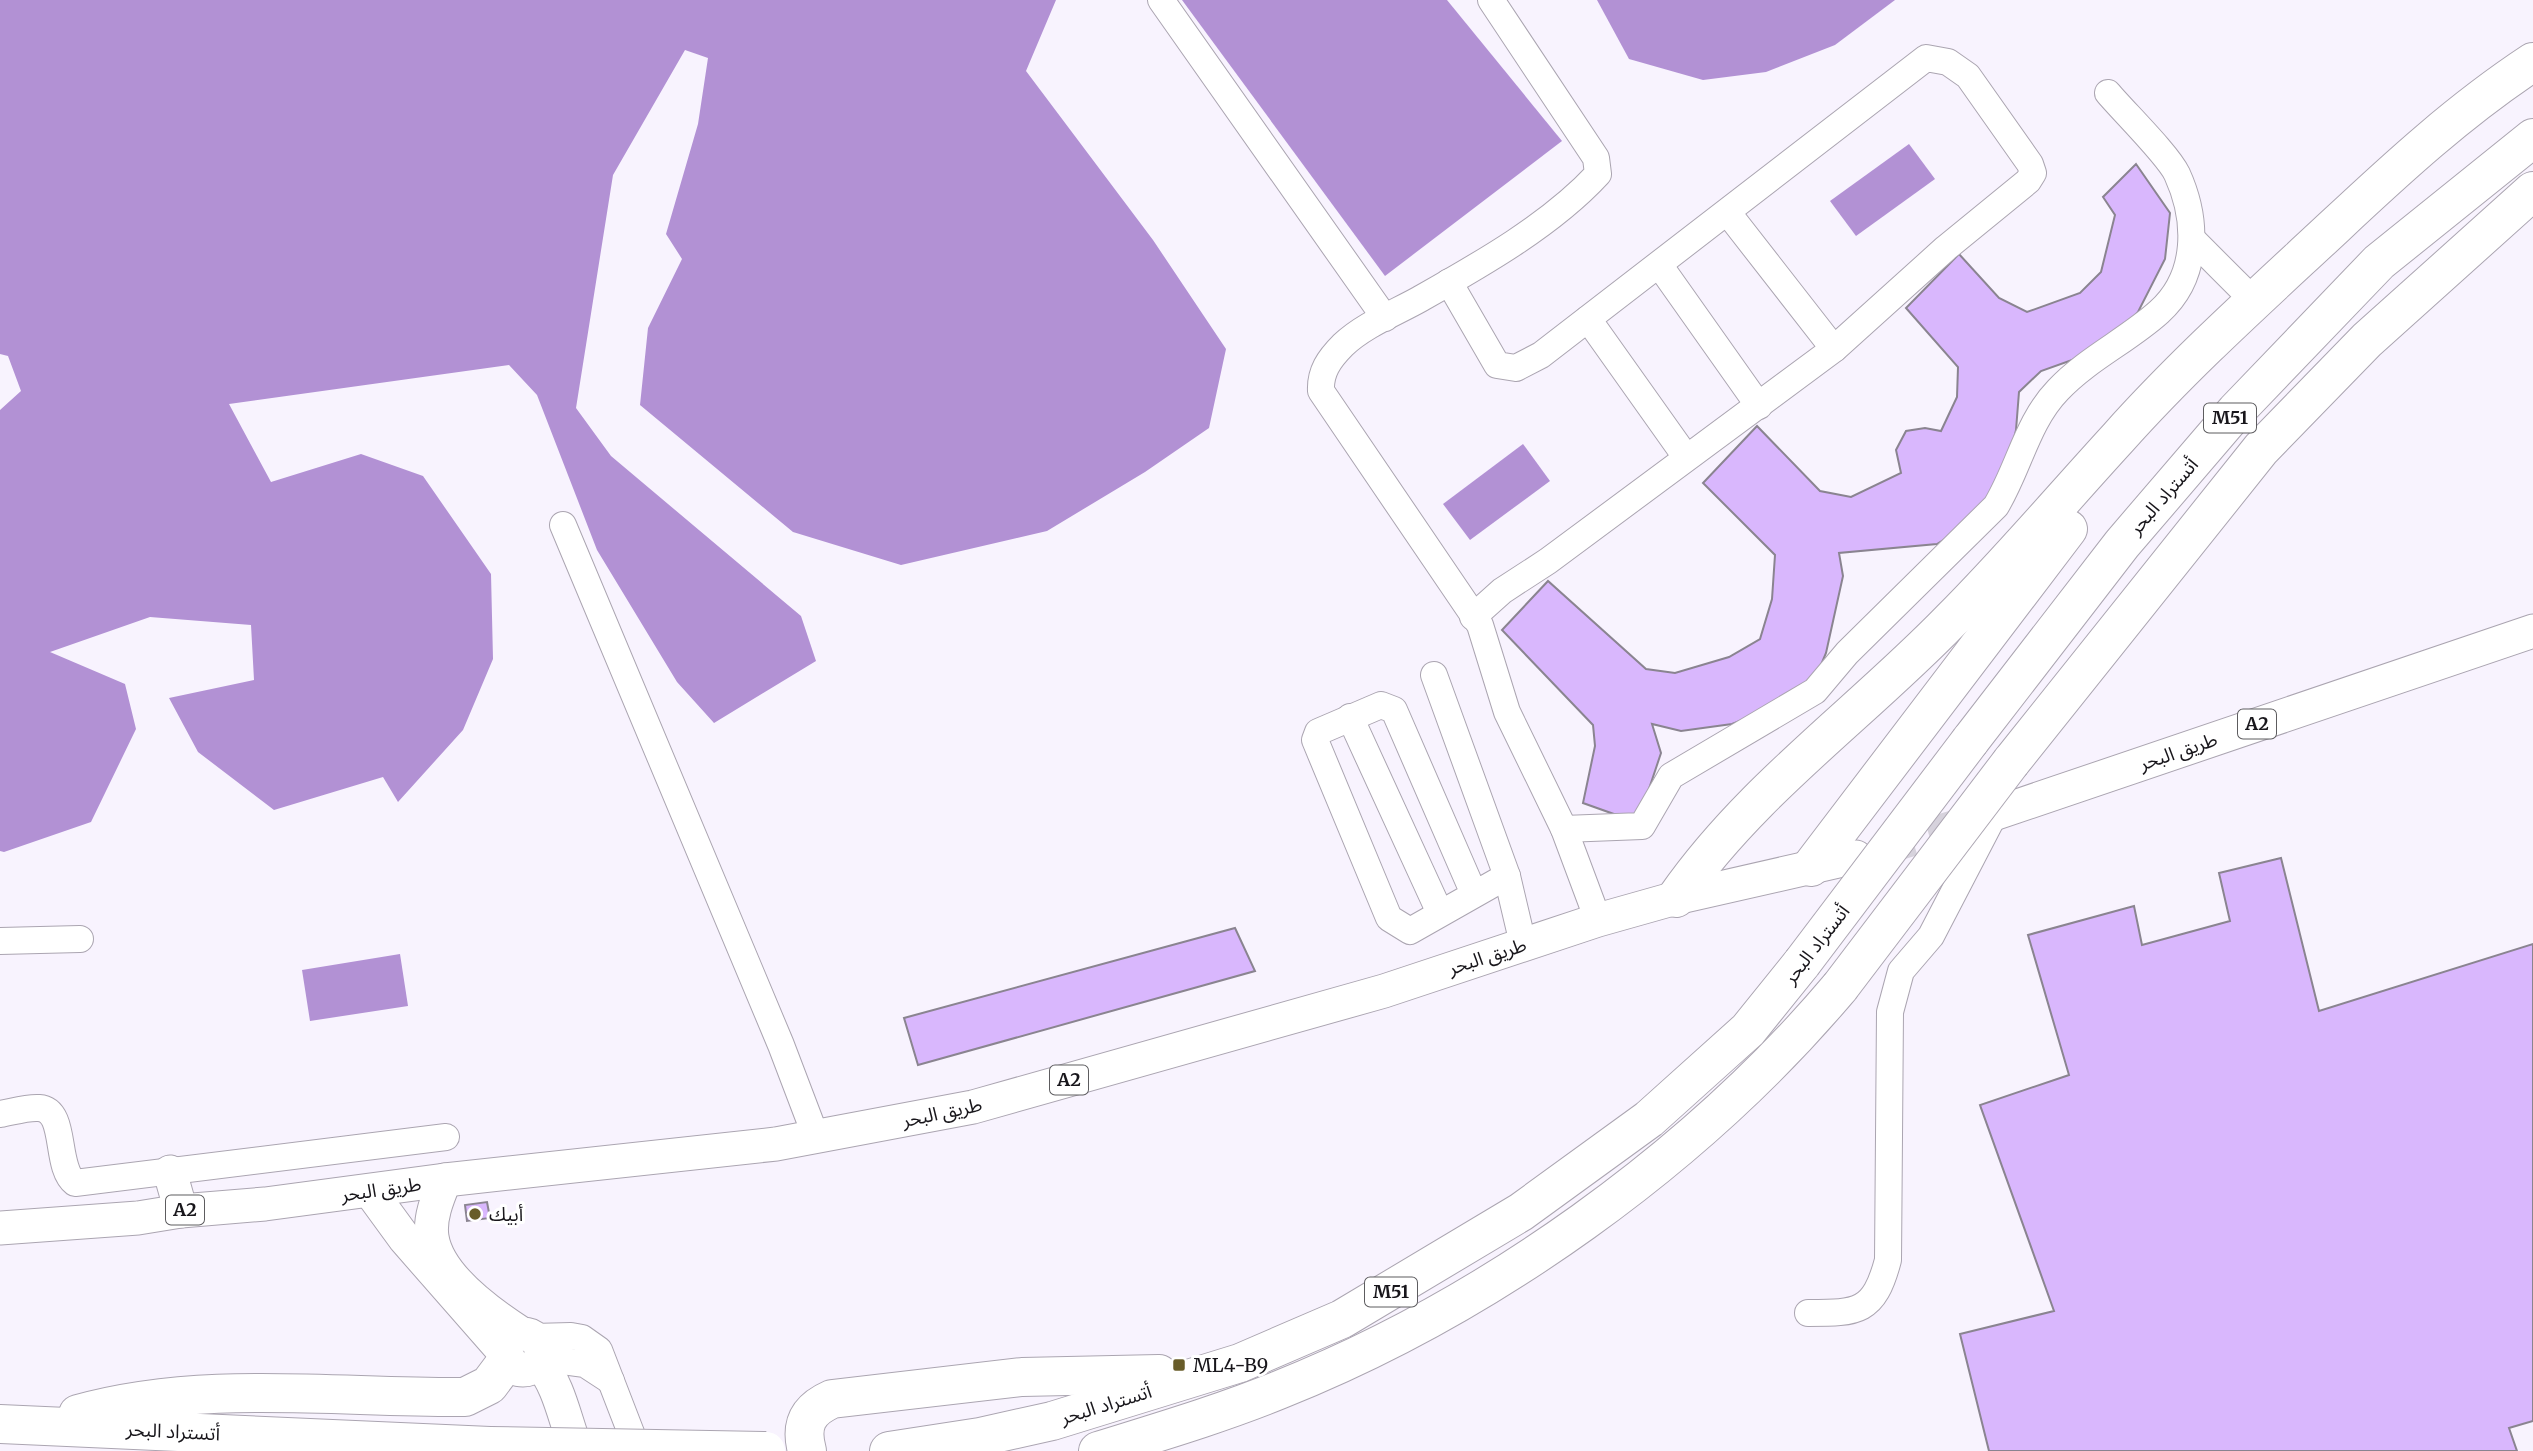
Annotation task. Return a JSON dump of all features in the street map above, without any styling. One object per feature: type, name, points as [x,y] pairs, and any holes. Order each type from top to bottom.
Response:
[{"type":"highway","points":[[1675,898],[1740,818],[1949,623],[2034,534],[2118,437],[2253,300],[2415,151],[2494,88],[2533,62]]},
{"type":"highway","name":"أتستراد البحر","points":[[889,1451],[980,1437],[1052,1420],[1240,1363],[1342,1319],[1521,1212],[1650,1119],[1748,1030],[2122,544],[2236,411],[2379,262],[2533,138]]},
{"type":"highway","name":"M51","points":[[1098,1451],[1279,1390],[1399,1335],[1522,1265],[1668,1156],[1775,1058],[1840,987],[2011,762],[2261,449],[2367,341],[2533,191]]},
{"type":"highway","points":[[1811,867],[2209,344]]},
{"type":"highway","points":[[48,1424],[107,1406],[194,1394],[465,1397],[489,1385],[524,1354]]},
{"type":"highway","points":[[807,1451],[802,1434],[806,1418],[816,1405],[831,1399],[1023,1377],[1207,1373]]},
{"type":"highway","name":"أتستراد البحر","points":[[0,1424],[48,1424],[491,1446],[766,1451]]},
{"type":"main road","name":"طريق البحر","points":[[1989,816],[2533,631]]},
{"type":"main road","name":"طريق البحر","points":[[0,1228],[138,1218],[181,1210],[776,1144],[973,1107],[1384,991],[1598,920],[1675,898],[1856,857]]},
{"type":"main road","points":[[170,1172],[181,1210]]},
{"type":"main road","points":[[445,1180],[432,1223],[432,1237],[437,1253],[447,1269],[524,1354],[564,1419],[577,1451]]},
{"type":"main road","points":[[370,1191],[405,1239],[524,1354]]},
{"type":"street","points":[[1161,0],[1385,318]]},
{"type":"street","points":[[1491,0],[1596,158],[1598,174],[1582,192],[1486,261],[1385,318],[1342,346],[1320,376],[1321,391],[1480,625],[1507,712],[1564,829],[1598,920]]},
{"type":"street","points":[[1450,282],[1497,365],[1516,368],[1541,355],[1660,266],[1926,58],[1948,62],[1968,76],[2030,164],[2033,173],[2028,181],[1946,248],[1834,349],[1548,561],[1502,591],[1473,617]]},
{"type":"street","points":[[1564,829],[1642,826],[1671,776],[1815,691],[1865,635],[1996,506],[2008,485],[2038,412],[2059,388],[2161,310],[2188,272],[2193,230],[2176,173],[2108,93]]},
{"type":"street","points":[[1728,213],[1834,349]]},
{"type":"street","points":[[2192,239],[2253,300]]},
{"type":"street","points":[[1660,266],[1759,406]]},
{"type":"street","points":[[1588,319],[1686,457]]},
{"type":"street","points":[[563,526],[776,1032],[816,1137]]},
{"type":"street","points":[[1434,675],[1507,876],[1523,944]]},
{"type":"street","points":[[1474,894],[1394,710],[1381,705],[1318,732],[1315,740],[1389,918],[1410,931],[1507,876]]},
{"type":"street","points":[[1350,717],[1440,914]]},
{"type":"street","points":[[1808,1313],[1848,1313],[1865,1304],[1880,1291],[1888,1260],[1890,1012],[1901,971],[1931,936],[1989,816]]},
{"type":"street","points":[[0,941],[80,939]]},
{"type":"street","points":[[0,1114],[40,1107],[49,1112],[58,1128],[64,1170],[75,1183],[446,1137]]},
{"type":"street","points":[[524,1354],[585,1364],[611,1381],[638,1451]]},
{"type":"shaded area","points":[[0,0],[1056,0],[1026,71],[1153,240],[1226,349],[1209,428],[1145,472],[1047,531],[901,565],[793,532],[640,405],[648,328],[682,259],[666,234],[698,124],[708,58],[685,50],[613,175],[576,408],[611,456],[801,616],[816,661],[714,723],[677,682],[597,550],[537,395],[509,365],[229,404],[271,482],[361,454],[423,476],[491,574],[493,659],[463,730],[398,802],[383,777],[274,810],[198,752],[169,698],[254,680],[251,625],[150,617],[50,652],[125,684],[136,729],[91,822],[4,852],[0,851],[0,410],[21,391],[8,356],[0,354]]},
{"type":"shaded area","points":[[1182,0],[1447,0],[1562,141],[1385,276]]},
{"type":"shaded area","points":[[1597,0],[1895,0],[1835,45],[1766,72],[1703,80],[1629,59]]},
{"type":"shaded area","points":[[1909,144],[1935,179],[1856,236],[1830,201]]},
{"type":"shaded area","points":[[1523,444],[1550,481],[1470,540],[1443,504]]},
{"type":"shaded area","points":[[400,954],[408,1006],[310,1021],[302,970]]},
{"type":"building","points":[[2136,164],[2170,213],[2165,259],[2138,312],[2119,333],[2100,350],[2041,371],[2019,392],[2016,430],[2009,461],[1977,519],[1937,544],[1839,553],[1843,576],[1826,653],[1813,684],[1776,707],[1732,724],[1681,731],[1652,724],[1661,753],[1643,807],[1642,824],[1583,803],[1595,746],[1593,725],[1502,630],[1548,581],[1646,669],[1675,673],[1729,657],[1760,639],[1772,599],[1775,555],[1703,483],[1757,426],[1820,491],[1851,497],[1901,473],[1896,450],[1906,431],[1925,428],[1941,431],[1957,397],[1958,367],[1906,308],[1959,254],[1999,298],[2027,312],[2080,293],[2101,272],[2115,215],[2103,197]]},
{"type":"building","points":[[2281,858],[2319,1011],[2533,944],[2533,1421],[2509,1428],[2517,1451],[1989,1451],[1960,1334],[2054,1311],[1980,1105],[2069,1075],[2028,935],[2134,906],[2142,945],[2230,921],[2219,873]]},
{"type":"building","points":[[1235,928],[1255,971],[918,1065],[904,1018]]},
{"type":"building","points":[[487,1202],[490,1218],[467,1221],[465,1205]]},
{"type":"tunnel","points":[[1881,849],[1976,820]]},
{"type":"place","name":"أبيك","points":[[475,1214]]},
{"type":"place","name":"ML4-B9","points":[[1179,1365]]}]
